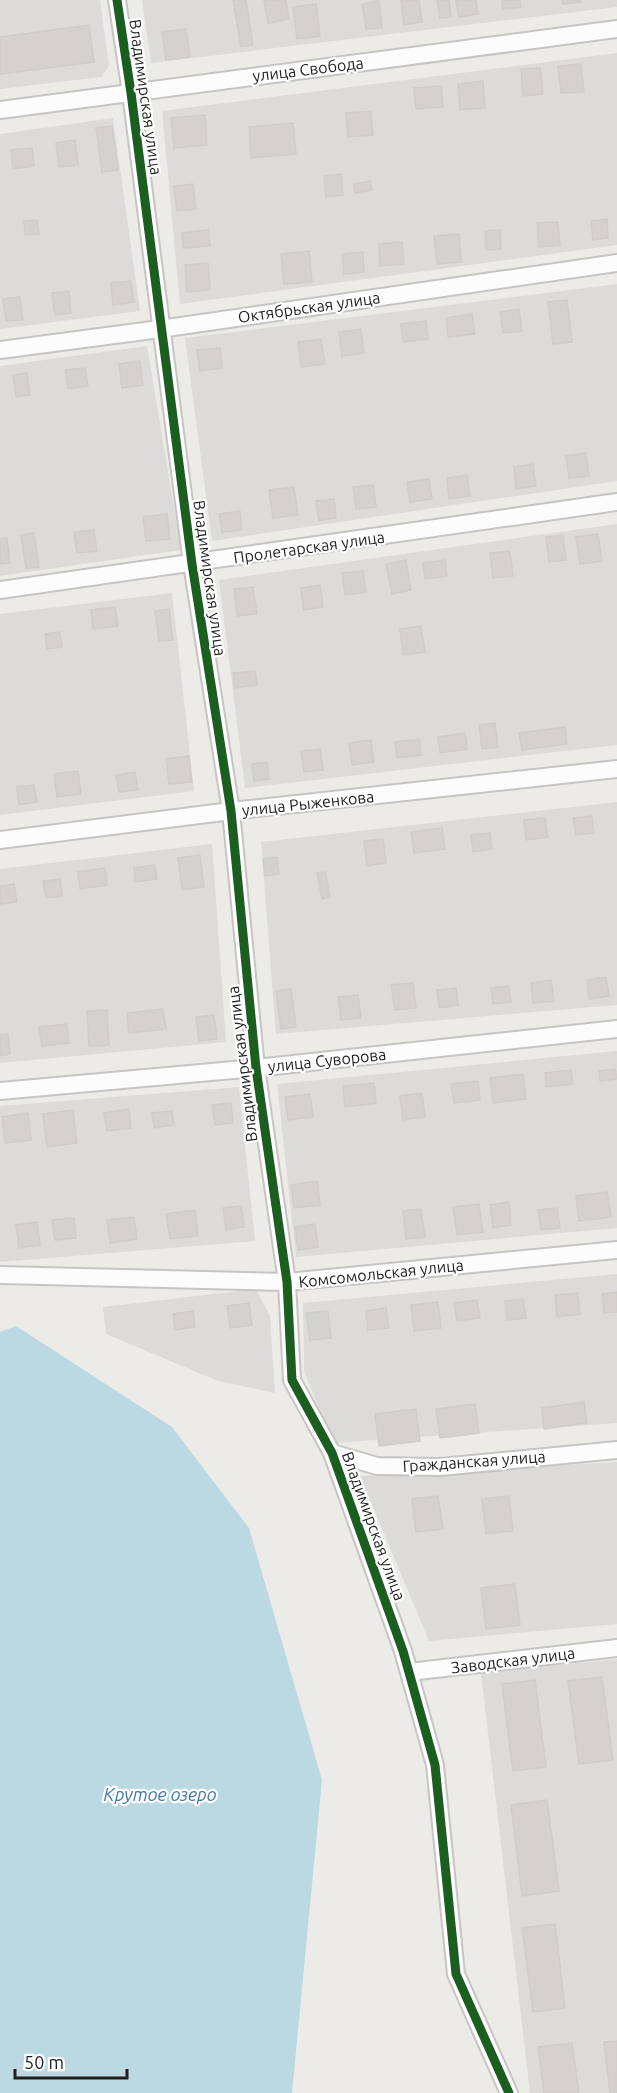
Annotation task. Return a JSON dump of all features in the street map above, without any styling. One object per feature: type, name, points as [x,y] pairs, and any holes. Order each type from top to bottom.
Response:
[{"type":"street","name":"Владимирская улица","points":[[117,0],[192,564],[231,811],[256,1068],[287,1282],[292,1380],[332,1453],[409,1672],[435,1765],[456,1974],[509,2093]]},
{"type":"street","name":"улица Свобода","points":[[0,110],[617,29]]},
{"type":"street","name":"Октябрьская улица","points":[[0,350],[160,329],[617,262]]},
{"type":"street","name":"Пролетарская улица","points":[[0,590],[617,502]]},
{"type":"street","name":"улица Рыженкова","points":[[0,840],[231,811],[617,769]]},
{"type":"street","name":"улица Суворова","points":[[0,1091],[256,1068],[617,1029]]},
{"type":"street","name":"Комсомольская улица","points":[[0,1275],[287,1282],[617,1250]]},
{"type":"street","name":"Гражданская улица","points":[[332,1453],[377,1466],[441,1467],[617,1450]]},
{"type":"street","name":"Заводская улица","points":[[409,1672],[617,1648]]},
{"type":"shaded area","points":[[0,0],[100,0],[109,66],[101,77],[0,89]]},
{"type":"shaded area","points":[[142,0],[617,0],[617,7],[151,63]]},
{"type":"shaded area","points":[[617,53],[617,245],[180,304],[162,111]]},
{"type":"shaded area","points":[[113,118],[140,311],[0,329],[0,134]]},
{"type":"shaded area","points":[[617,284],[617,481],[212,541],[185,338]]},
{"type":"shaded area","points":[[147,346],[181,550],[0,576],[0,366]]},
{"type":"shaded area","points":[[617,524],[617,745],[245,788],[219,580]]},
{"type":"shaded area","points":[[172,593],[194,791],[0,815],[0,614]]},
{"type":"shaded area","points":[[617,802],[617,1005],[276,1034],[261,842]]},
{"type":"shaded area","points":[[212,844],[226,1042],[0,1063],[0,869]]},
{"type":"shaded area","points":[[617,1051],[617,1228],[296,1257],[277,1084]]},
{"type":"shaded area","points":[[239,1087],[255,1241],[0,1262],[0,1106]]},
{"type":"shaded area","points":[[617,1274],[617,1423],[332,1443],[304,1370],[303,1303]]},
{"type":"shaded area","points":[[256,1289],[270,1316],[275,1393],[218,1381],[106,1334],[103,1307]]},
{"type":"shaded area","points":[[617,1462],[617,1624],[429,1641],[360,1476]]},
{"type":"shaded area","points":[[617,1659],[617,2093],[530,2093],[481,1673]]},
{"type":"water","name":"Крутое озеро","points":[[16,1326],[172,1427],[249,1528],[322,1780],[292,2093],[0,2093],[0,1332]]},
{"type":"building","points":[[233,0],[246,0],[253,45],[241,47]]},
{"type":"building","points":[[264,0],[286,0],[289,19],[268,23]]},
{"type":"building","points":[[401,0],[419,0],[422,22],[404,25]]},
{"type":"building","points":[[449,0],[451,17],[440,18],[437,1]]},
{"type":"building","points":[[456,0],[476,0],[478,14],[459,17]]},
{"type":"building","points":[[502,0],[520,0],[521,7],[503,9]]},
{"type":"building","points":[[562,0],[580,0],[580,2],[563,4]]},
{"type":"building","points":[[379,1],[382,28],[366,29],[362,4]]},
{"type":"building","points":[[316,4],[320,36],[297,39],[293,7]]},
{"type":"building","points":[[89,25],[94,62],[0,74],[0,37]]},
{"type":"building","points":[[186,29],[190,57],[166,60],[162,32]]},
{"type":"building","points":[[581,64],[584,92],[561,93],[558,66]]},
{"type":"building","points":[[540,68],[543,94],[523,96],[521,69]]},
{"type":"building","points":[[483,81],[485,108],[460,110],[458,84]]},
{"type":"building","points":[[441,86],[443,107],[416,109],[414,88]]},
{"type":"building","points":[[371,111],[373,135],[348,137],[346,113]]},
{"type":"building","points":[[205,115],[207,145],[174,148],[171,118]]},
{"type":"building","points":[[293,123],[296,154],[251,158],[249,127]]},
{"type":"building","points":[[112,126],[118,170],[102,172],[96,128]]},
{"type":"building","points":[[75,140],[78,165],[59,167],[56,143]]},
{"type":"building","points":[[32,148],[34,166],[13,169],[11,150]]},
{"type":"building","points":[[341,174],[343,195],[326,197],[324,176]]},
{"type":"building","points":[[370,181],[372,190],[355,193],[354,184]]},
{"type":"building","points":[[193,184],[196,209],[177,211],[174,186]]},
{"type":"building","points":[[607,219],[608,238],[593,240],[591,221]]},
{"type":"building","points":[[37,220],[39,234],[25,235],[24,221]]},
{"type":"building","points":[[558,222],[560,245],[539,247],[537,223]]},
{"type":"building","points":[[208,230],[210,246],[183,248],[182,233]]},
{"type":"building","points":[[500,230],[501,249],[486,250],[485,231]]},
{"type":"building","points":[[459,234],[461,262],[437,264],[434,236]]},
{"type":"building","points":[[402,242],[404,264],[380,266],[379,244]]},
{"type":"building","points":[[309,251],[312,282],[284,284],[281,254]]},
{"type":"building","points":[[363,252],[364,272],[344,274],[342,254]]},
{"type":"building","points":[[208,263],[210,290],[187,292],[185,265]]},
{"type":"building","points":[[131,281],[134,302],[113,305],[111,283]]},
{"type":"building","points":[[69,291],[71,313],[55,315],[52,293]]},
{"type":"building","points":[[20,297],[23,320],[6,321],[3,299]]},
{"type":"building","points":[[567,300],[572,342],[553,344],[548,302]]},
{"type":"building","points":[[519,309],[522,331],[503,333],[500,312]]},
{"type":"building","points":[[472,314],[475,334],[448,337],[446,318]]},
{"type":"building","points":[[426,321],[428,339],[403,342],[401,324]]},
{"type":"building","points":[[361,329],[364,353],[342,356],[339,332]]},
{"type":"building","points":[[321,339],[325,364],[301,367],[298,342]]},
{"type":"building","points":[[220,348],[222,368],[200,371],[197,350]]},
{"type":"building","points":[[140,361],[143,385],[122,388],[119,364]]},
{"type":"building","points":[[85,368],[88,386],[68,389],[65,370]]},
{"type":"building","points":[[27,373],[30,395],[16,397],[13,375]]},
{"type":"building","points":[[586,453],[589,476],[569,478],[566,456]]},
{"type":"building","points":[[533,464],[536,486],[516,489],[514,467]]},
{"type":"building","points":[[467,475],[470,496],[449,499],[447,478]]},
{"type":"building","points":[[429,479],[432,499],[410,502],[407,482]]},
{"type":"building","points":[[373,485],[376,507],[356,509],[353,487]]},
{"type":"building","points":[[294,487],[298,515],[273,518],[269,490]]},
{"type":"building","points":[[334,499],[336,518],[319,521],[316,501]]},
{"type":"building","points":[[240,511],[242,530],[222,532],[219,514]]},
{"type":"building","points":[[167,514],[170,539],[146,541],[143,517]]},
{"type":"building","points":[[94,530],[97,551],[77,553],[74,532]]},
{"type":"building","points":[[34,533],[39,567],[26,569],[21,535]]},
{"type":"building","points":[[598,534],[602,561],[580,564],[576,537]]},
{"type":"building","points":[[563,535],[566,560],[549,562],[546,537]]},
{"type":"building","points":[[7,538],[10,563],[0,564],[0,539]]},
{"type":"building","points":[[510,551],[513,576],[493,578],[490,553]]},
{"type":"building","points":[[406,560],[411,590],[392,594],[386,564]]},
{"type":"building","points":[[445,560],[447,576],[425,579],[423,563]]},
{"type":"building","points":[[363,571],[366,592],[345,595],[342,573]]},
{"type":"building","points":[[320,585],[323,607],[304,610],[301,588]]},
{"type":"building","points":[[253,587],[257,614],[237,616],[234,589]]},
{"type":"building","points":[[115,607],[118,626],[93,629],[91,610]]},
{"type":"building","points":[[169,609],[173,640],[159,641],[155,611]]},
{"type":"building","points":[[421,626],[425,652],[403,655],[400,629]]},
{"type":"building","points":[[60,632],[62,647],[47,649],[45,634]]},
{"type":"building","points":[[255,671],[257,685],[235,688],[233,673]]},
{"type":"building","points":[[495,723],[498,747],[482,749],[479,725]]},
{"type":"building","points":[[565,727],[567,744],[522,750],[519,733]]},
{"type":"building","points":[[465,733],[467,749],[440,753],[438,737]]},
{"type":"building","points":[[419,739],[421,755],[397,758],[395,742]]},
{"type":"building","points":[[371,740],[374,762],[352,765],[349,743]]},
{"type":"building","points":[[320,749],[323,770],[304,772],[301,751]]},
{"type":"building","points":[[189,756],[192,782],[169,784],[166,759]]},
{"type":"building","points":[[267,762],[269,779],[254,781],[252,764]]},
{"type":"building","points":[[78,771],[81,794],[57,797],[54,774]]},
{"type":"building","points":[[135,772],[138,790],[119,792],[116,775]]},
{"type":"building","points":[[34,785],[37,802],[19,805],[17,787]]},
{"type":"building","points":[[592,816],[594,833],[576,835],[573,818]]},
{"type":"building","points":[[545,818],[548,837],[526,840],[524,820]]},
{"type":"building","points":[[442,828],[445,849],[414,853],[411,832]]},
{"type":"building","points":[[490,833],[492,849],[473,852],[471,835]]},
{"type":"building","points":[[383,839],[386,863],[367,866],[364,841]]},
{"type":"building","points":[[200,855],[204,887],[182,890],[178,858]]},
{"type":"building","points":[[277,857],[279,874],[265,876],[263,859]]},
{"type":"building","points":[[155,865],[157,879],[135,882],[134,868]]},
{"type":"building","points":[[105,868],[107,885],[80,889],[78,872]]},
{"type":"building","points":[[325,872],[330,897],[322,899],[317,873]]},
{"type":"building","points":[[60,879],[62,896],[46,898],[43,881]]},
{"type":"building","points":[[14,884],[17,902],[0,904],[0,886]]},
{"type":"building","points":[[606,977],[609,996],[589,999],[587,980]]},
{"type":"building","points":[[551,980],[554,1001],[533,1003],[531,983]]},
{"type":"building","points":[[413,983],[416,1008],[395,1010],[391,985]]},
{"type":"building","points":[[509,986],[511,1002],[493,1004],[491,988]]},
{"type":"building","points":[[456,988],[458,1005],[439,1008],[437,990]]},
{"type":"building","points":[[291,989],[296,1027],[281,1029],[276,991]]},
{"type":"building","points":[[358,995],[361,1018],[341,1020],[338,997]]},
{"type":"building","points":[[163,1009],[166,1029],[129,1033],[127,1013]]},
{"type":"building","points":[[107,1010],[109,1045],[89,1046],[87,1011]]},
{"type":"building","points":[[214,1015],[217,1039],[199,1041],[196,1017]]},
{"type":"building","points":[[67,1024],[69,1043],[42,1046],[39,1027]]},
{"type":"building","points":[[8,1034],[10,1054],[0,1056],[0,1035]]},
{"type":"building","points":[[615,1069],[617,1079],[600,1081],[599,1071]]},
{"type":"building","points":[[571,1070],[573,1084],[546,1087],[545,1073]]},
{"type":"building","points":[[523,1074],[526,1099],[493,1103],[490,1078]]},
{"type":"building","points":[[478,1081],[480,1100],[454,1103],[451,1084]]},
{"type":"building","points":[[374,1083],[376,1103],[345,1107],[343,1086]]},
{"type":"building","points":[[422,1093],[425,1117],[403,1120],[400,1096]]},
{"type":"building","points":[[310,1094],[313,1117],[288,1120],[285,1097]]},
{"type":"building","points":[[231,1103],[233,1123],[215,1125],[212,1105]]},
{"type":"building","points":[[129,1109],[131,1128],[107,1131],[104,1113]]},
{"type":"building","points":[[73,1110],[77,1143],[47,1147],[43,1114]]},
{"type":"building","points":[[172,1111],[174,1125],[154,1128],[152,1113]]},
{"type":"building","points":[[28,1113],[31,1140],[5,1143],[2,1117]]},
{"type":"building","points":[[317,1181],[320,1205],[294,1208],[291,1185]]},
{"type":"building","points":[[607,1192],[611,1217],[579,1221],[576,1196]]},
{"type":"building","points":[[509,1202],[511,1225],[493,1228],[490,1205]]},
{"type":"building","points":[[479,1204],[483,1232],[457,1235],[453,1207]]},
{"type":"building","points":[[241,1206],[244,1227],[226,1230],[223,1208]]},
{"type":"building","points":[[557,1208],[560,1228],[541,1230],[538,1210]]},
{"type":"building","points":[[421,1209],[425,1237],[406,1239],[403,1211]]},
{"type":"building","points":[[195,1210],[198,1236],[170,1239],[166,1214]]},
{"type":"building","points":[[134,1217],[137,1239],[110,1243],[107,1220]]},
{"type":"building","points":[[74,1218],[76,1238],[55,1240],[52,1220]]},
{"type":"building","points":[[37,1222],[40,1245],[19,1248],[16,1225]]},
{"type":"building","points":[[315,1224],[318,1247],[298,1250],[295,1227]]},
{"type":"building","points":[[617,1292],[617,1312],[604,1313],[602,1294]]},
{"type":"building","points":[[578,1293],[580,1314],[557,1317],[555,1295]]},
{"type":"building","points":[[523,1299],[526,1318],[507,1320],[505,1301]]},
{"type":"building","points":[[477,1300],[480,1318],[457,1321],[454,1303]]},
{"type":"building","points":[[438,1302],[441,1328],[414,1331],[411,1305]]},
{"type":"building","points":[[249,1303],[252,1325],[230,1328],[227,1306]]},
{"type":"building","points":[[386,1308],[389,1328],[368,1330],[366,1311]]},
{"type":"building","points":[[193,1311],[195,1327],[175,1330],[173,1314]]},
{"type":"building","points":[[328,1311],[331,1338],[310,1340],[306,1313]]},
{"type":"building","points":[[584,1402],[587,1423],[544,1429],[542,1408]]},
{"type":"building","points":[[475,1404],[479,1433],[440,1438],[436,1409]]},
{"type":"building","points":[[416,1409],[420,1441],[379,1446],[375,1414]]},
{"type":"building","points":[[438,1496],[443,1529],[416,1532],[412,1499]]},
{"type":"building","points":[[509,1496],[513,1531],[486,1534],[482,1499]]},
{"type":"building","points":[[515,1584],[520,1625],[486,1629],[481,1588]]},
{"type":"building","points":[[602,1677],[613,1760],[579,1764],[568,1681]]},
{"type":"building","points":[[535,1680],[546,1767],[513,1771],[502,1684]]},
{"type":"building","points":[[547,1800],[559,1891],[522,1896],[511,1805]]},
{"type":"building","points":[[555,1924],[565,2008],[533,2012],[522,1928]]},
{"type":"building","points":[[617,2041],[617,2093],[610,2093],[604,2042]]},
{"type":"building","points":[[572,2043],[579,2093],[544,2093],[538,2047]]},
{"type":"cycle path","points":[[117,0],[192,564],[231,811],[256,1068],[287,1282],[292,1380],[332,1453],[403,1651],[435,1765],[456,1974],[509,2093]]}]
